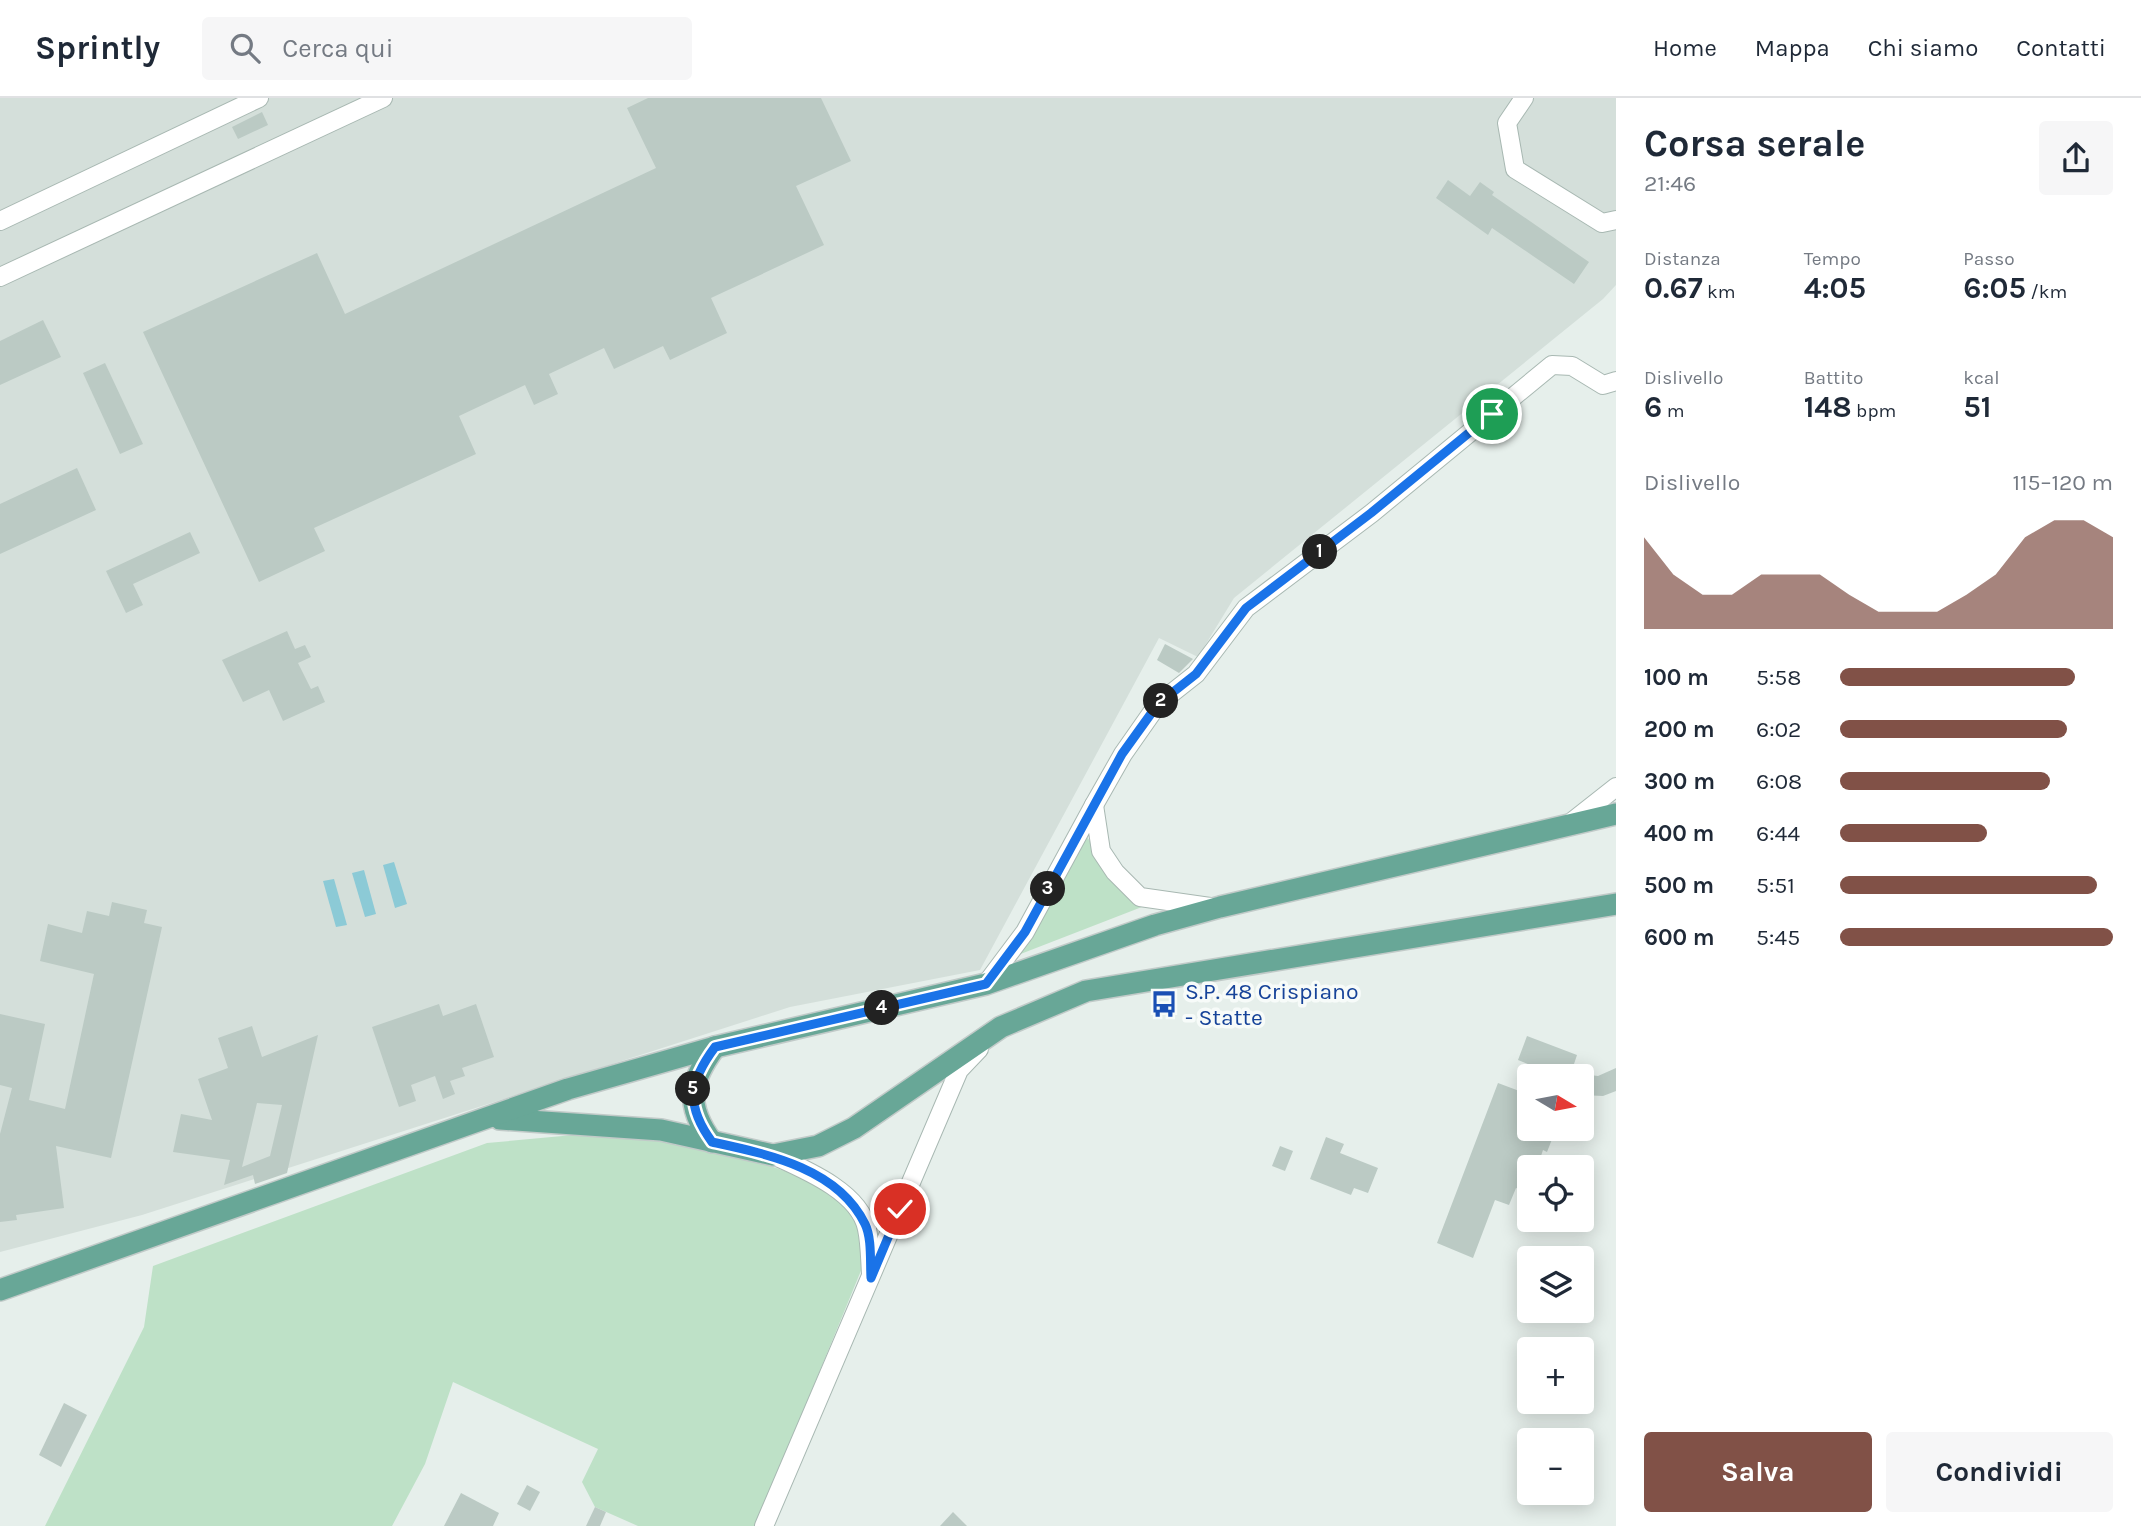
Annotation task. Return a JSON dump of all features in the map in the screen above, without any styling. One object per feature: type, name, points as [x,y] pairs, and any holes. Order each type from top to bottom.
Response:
[{"type":"main road","points":[[0,1290],[492,1119],[568,1090],[715,1047],[986,984],[1155,925],[1220,907],[1616,814]]},
{"type":"main road","points":[[492,1119],[661,1130],[773,1155],[818,1146],[854,1128],[1001,1027],[1086,991],[1616,904]]},
{"type":"main road","points":[[712,1142],[696,1121],[693,1091],[698,1070],[715,1047]]},
{"type":"street","points":[[0,221],[259,98]]},
{"type":"street","points":[[0,277],[383,98]]},
{"type":"street","points":[[1524,98],[1507,123],[1515,169],[1602,223],[1616,220]]},
{"type":"street","points":[[986,984],[1025,932],[1122,754],[1158,704],[1196,674],[1246,608],[1371,513],[1552,365],[1572,366],[1603,385],[1616,381]]},
{"type":"street","points":[[1569,825],[1616,787]]},
{"type":"street","points":[[1094,805],[1101,851],[1115,872],[1140,897],[1220,907]]},
{"type":"street","points":[[764,1526],[959,1070],[1001,1027]]},
{"type":"street","points":[[773,1155],[813,1174],[844,1193],[867,1226],[871,1278]]},
{"type":"shaded area","points":[[0,98],[1616,98],[1616,285],[1603,299],[1234,598],[1198,657],[1159,638],[980,970],[790,1007],[142,1215],[0,1252]]},
{"type":"green space","points":[[1087,837],[1107,876],[1147,905],[1018,955]]},
{"type":"green space","points":[[617,1131],[709,1150],[784,1170],[816,1183],[841,1198],[860,1224],[867,1256],[756,1526],[638,1526],[595,1507],[582,1482],[598,1449],[453,1382],[425,1464],[392,1526],[45,1526],[144,1327],[153,1266],[487,1143]]},
{"type":"water","points":[[394,862],[407,904],[395,908],[383,865]]},
{"type":"water","points":[[364,870],[376,914],[365,917],[352,873]]},
{"type":"water","points":[[334,879],[347,925],[336,927],[323,881]]},
{"type":"building","points":[[648,98],[821,98],[851,161],[796,186],[824,245],[711,298],[727,333],[670,360],[663,346],[614,369],[604,348],[549,374],[558,394],[534,405],[525,385],[459,416],[476,454],[314,528],[325,551],[259,582],[143,332],[317,253],[345,314],[656,168],[627,108]]},
{"type":"building","points":[[262,112],[268,125],[238,139],[232,127]]},
{"type":"building","points":[[1448,180],[1470,196],[1480,182],[1494,192],[1492,195],[1589,262],[1574,284],[1492,228],[1488,235],[1436,198]]},
{"type":"building","points":[[43,320],[61,357],[0,385],[0,341]]},
{"type":"building","points":[[105,363],[143,444],[120,454],[83,373]]},
{"type":"building","points":[[77,468],[96,510],[0,554],[0,504]]},
{"type":"building","points":[[190,532],[200,553],[133,584],[143,605],[126,613],[106,571]]},
{"type":"building","points":[[287,631],[295,649],[305,645],[311,657],[298,663],[311,689],[318,686],[325,702],[283,721],[269,690],[243,702],[222,660]]},
{"type":"building","points":[[1165,644],[1193,659],[1179,673],[1157,660]]},
{"type":"building","points":[[112,902],[147,910],[144,923],[162,927],[111,1158],[56,1146],[64,1208],[16,1215],[17,1220],[0,1222],[0,1134],[12,1088],[0,1085],[0,1014],[45,1024],[29,1100],[65,1109],[94,974],[40,961],[48,924],[82,933],[87,911],[109,916]]},
{"type":"building","points":[[439,1004],[443,1016],[476,1004],[494,1057],[462,1068],[465,1076],[450,1081],[455,1094],[443,1099],[435,1076],[411,1085],[416,1101],[399,1107],[372,1027]]},
{"type":"building","points":[[252,1026],[262,1057],[318,1035],[287,1173],[255,1184],[253,1175],[224,1185],[230,1160],[173,1152],[181,1114],[212,1120],[198,1079],[228,1068],[218,1038]],"holes":[[[257,1103],[282,1105],[270,1156],[242,1167]]]},
{"type":"building","points":[[1527,1036],[1577,1055],[1574,1064],[1528,1064],[1518,1060]]},
{"type":"building","points":[[1616,1068],[1616,1091],[1603,1096],[1594,1096],[1594,1076]]},
{"type":"building","points":[[1498,1083],[1517,1090],[1517,1141],[1551,1141],[1547,1152],[1543,1150],[1541,1155],[1517,1155],[1517,1188],[1509,1205],[1495,1200],[1473,1258],[1437,1243]]},
{"type":"building","points":[[1326,1137],[1344,1144],[1340,1153],[1378,1168],[1368,1193],[1354,1188],[1351,1195],[1310,1179]]},
{"type":"building","points":[[1280,1146],[1293,1151],[1285,1171],[1272,1166]]},
{"type":"building","points":[[64,1403],[87,1415],[61,1467],[39,1455]]},
{"type":"building","points":[[527,1485],[540,1492],[530,1511],[517,1504]]},
{"type":"building","points":[[461,1493],[499,1513],[493,1526],[444,1526]]},
{"type":"building","points":[[595,1507],[606,1512],[600,1526],[586,1526]]},
{"type":"building","points":[[953,1512],[967,1526],[940,1526]]},
{"type":"place","name":"S.P. 48 Crispiano - Statte","points":[[1164,1004]]},
{"type":"route","points":[[900,1209],[871,1278],[867,1226],[844,1193],[813,1174],[773,1155],[712,1142],[696,1121],[693,1091],[698,1070],[715,1047],[986,984],[1025,932],[1122,754],[1158,704],[1196,674],[1246,608],[1371,513],[1492,414]]}]
